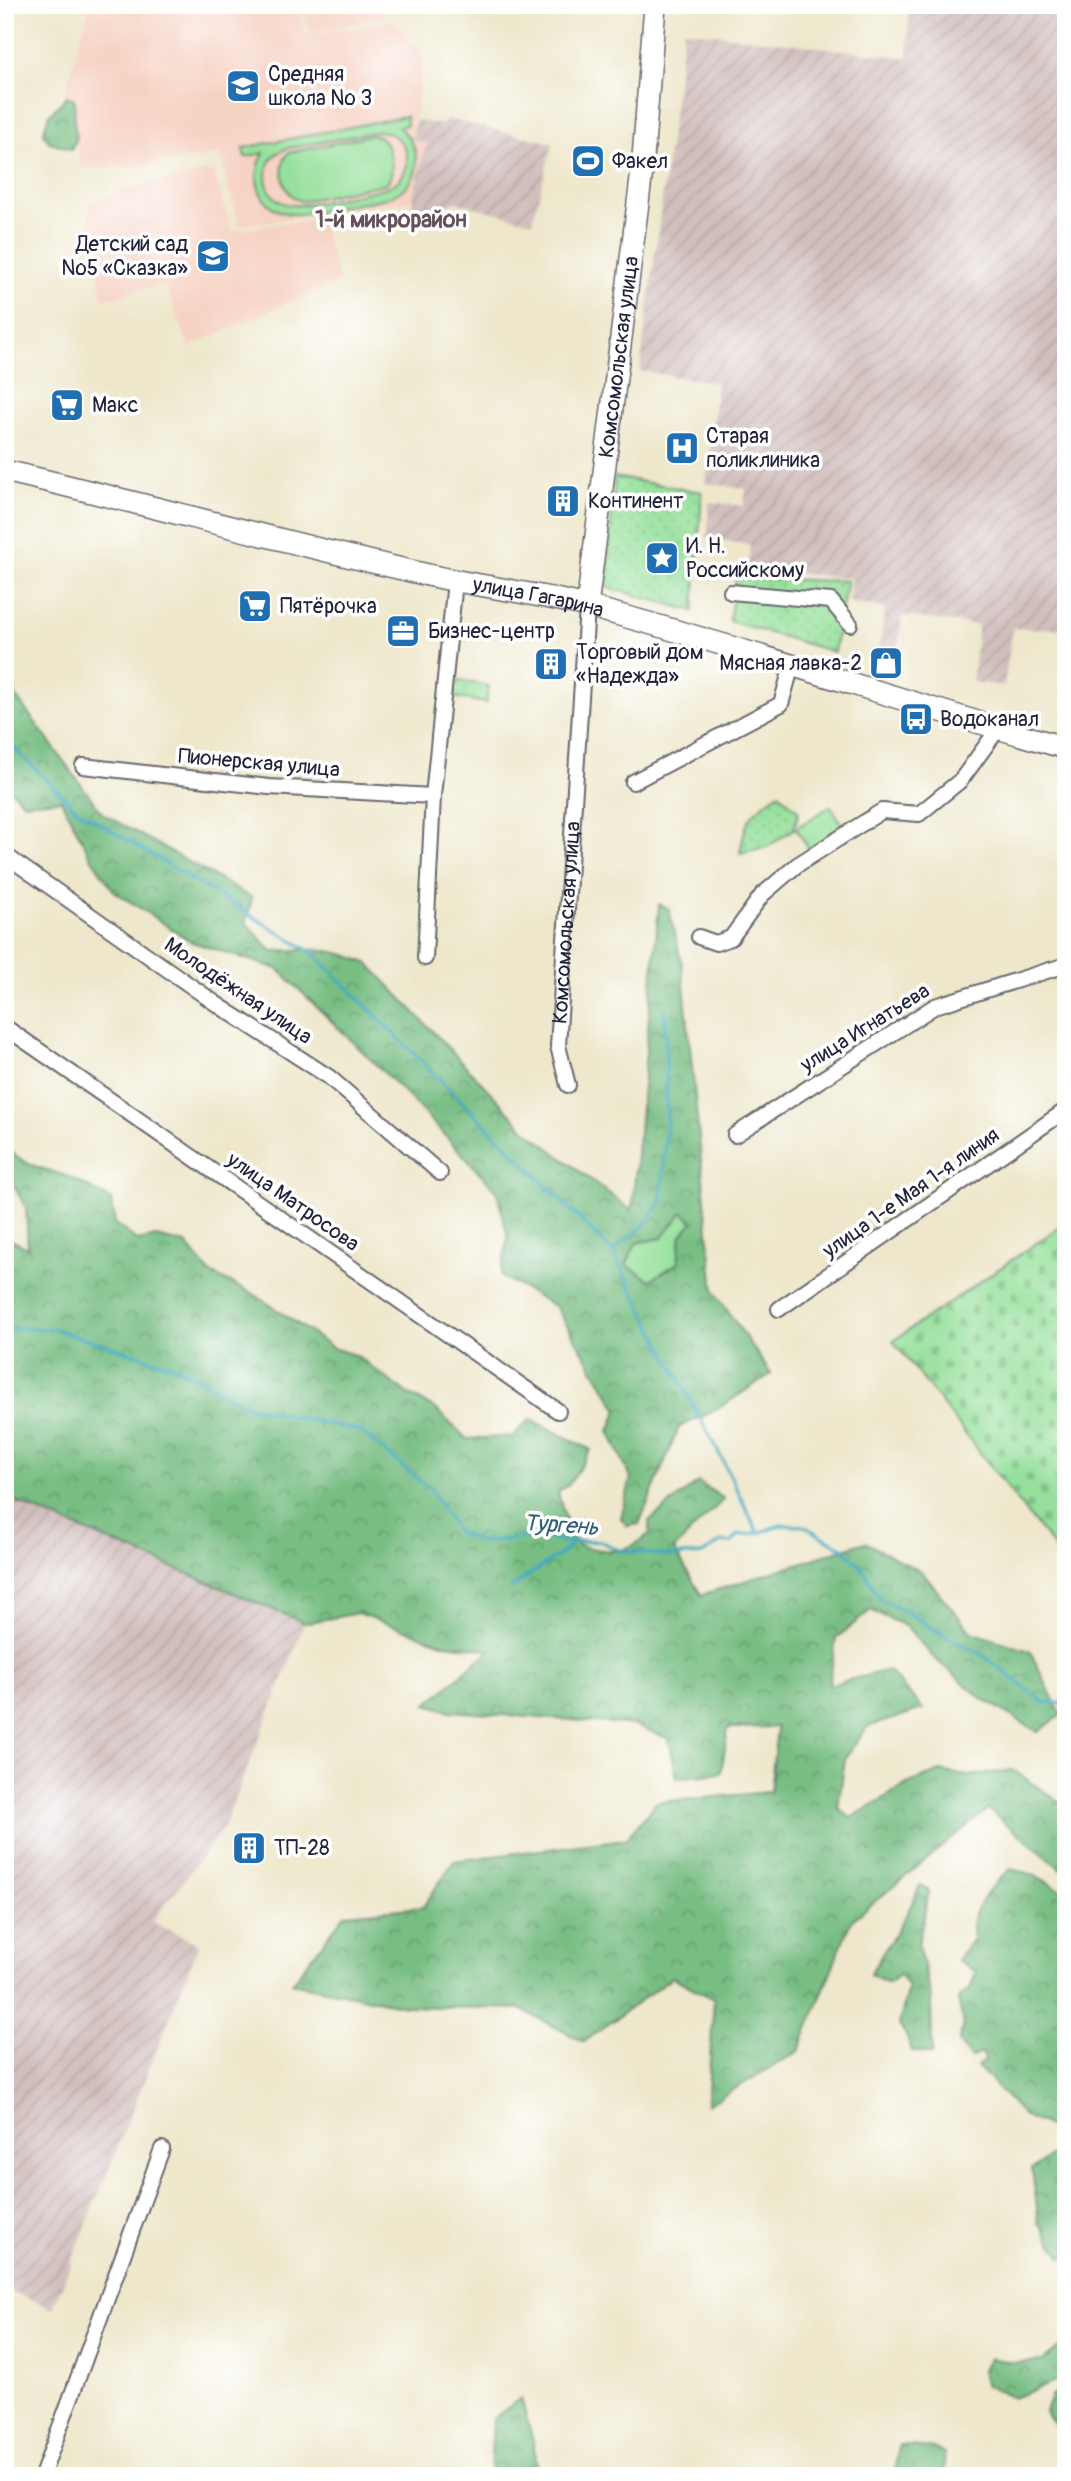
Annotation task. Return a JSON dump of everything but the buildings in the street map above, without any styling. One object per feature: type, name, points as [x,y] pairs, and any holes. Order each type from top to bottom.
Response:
[{"type":"main road","name":"Комсомольская улица","points":[[587,607],[642,171],[655,5]]},
{"type":"main road","name":"улица Гагарина","points":[[5,471],[189,518],[455,580],[587,607],[792,665],[849,685],[1066,748]]},
{"type":"street","points":[[425,958],[433,796],[455,580]]},
{"type":"street","points":[[731,592],[831,601],[850,624]]},
{"type":"street","name":"Комсомольская улица","points":[[568,1085],[558,1046],[587,607]]},
{"type":"street","points":[[634,782],[781,704],[792,665]]},
{"type":"street","points":[[699,937],[716,943],[730,938],[762,895],[797,865],[881,811],[919,814],[961,780],[998,729]]},
{"type":"street","name":"Пионерская улица","points":[[83,766],[269,787],[433,796]]},
{"type":"street","name":"Молодёжная улица","points":[[5,855],[215,1003],[329,1077],[440,1173]]},
{"type":"street","name":"улица Игнатьева","points":[[735,1135],[935,1006],[1066,965]]},
{"type":"street","name":"улица Матросова","points":[[5,1027],[558,1411]]},
{"type":"street","name":"улица 1-е Мая 1-я линия","points":[[779,1309],[1066,1110]]},
{"type":"street","points":[[42,2476],[162,2149]]},
{"type":"shaded area","name":"Средняя школа № 3","points":[[90,5],[294,5],[307,35],[393,21],[424,54],[412,138],[427,142],[412,200],[239,226],[219,154],[130,167],[82,168],[75,140],[57,118]]},
{"type":"shaded area","points":[[299,5],[387,5],[383,18],[310,33]]},
{"type":"shaded area","points":[[909,5],[1066,5],[1066,629],[1013,628],[1004,686],[972,682],[978,625],[902,616],[896,659],[878,656],[885,608],[848,602],[851,579],[748,568],[750,545],[707,538],[709,502],[744,506],[746,489],[706,483],[717,383],[640,371],[684,30],[908,58]]},
{"type":"shaded area","points":[[447,119],[553,143],[532,222],[456,202],[426,212],[411,209],[427,143],[412,139],[416,120],[442,125]]},
{"type":"shaded area","name":"Детский сад №5 «Сказка»","points":[[213,170],[232,231],[320,218],[339,280],[189,347],[165,284],[103,299],[90,227],[89,203],[127,189]]},
{"type":"shaded area","points":[[5,1497],[305,1623],[224,1827],[152,1922],[199,1944],[53,2308],[5,2290]]},
{"type":"green space","points":[[67,96],[75,100],[76,140],[71,149],[49,142],[43,133],[49,115]]},
{"type":"green space","points":[[406,116],[407,125],[398,127],[411,141],[415,150],[416,167],[409,184],[389,197],[314,213],[289,214],[278,211],[261,194],[257,173],[264,153],[245,157],[243,148]],"holes":[[[379,131],[399,140],[404,148],[406,167],[395,183],[384,188],[301,205],[280,202],[269,188],[266,176],[268,166],[275,156],[285,149]]]},
{"type":"green space","points":[[372,135],[381,137],[390,153],[392,166],[387,183],[304,201],[291,195],[283,175],[284,159],[288,153]]},
{"type":"green space","points":[[615,477],[702,492],[694,611],[606,587]]},
{"type":"green space","points":[[736,578],[847,581],[834,652],[729,621]]},
{"type":"green space","points":[[5,678],[14,681],[15,695],[102,813],[252,898],[246,923],[272,951],[322,950],[344,954],[369,964],[527,1131],[632,1211],[659,904],[669,909],[682,964],[714,1291],[771,1374],[714,1411],[679,1427],[639,1524],[627,1526],[621,1518],[631,1478],[609,1431],[618,1410],[556,1307],[501,1276],[508,1237],[497,1191],[407,1095],[278,969],[192,942],[114,891],[92,859],[61,800],[23,803],[5,783]],"holes":[[[683,1212],[693,1222],[681,1235],[678,1263],[650,1280],[626,1265],[636,1243],[662,1238]]]},
{"type":"green space","points":[[455,680],[489,686],[486,703],[452,697]]},
{"type":"green space","points":[[779,793],[799,811],[794,829],[767,847],[740,853],[750,817]]},
{"type":"green space","points":[[831,806],[845,829],[810,851],[796,828]]},
{"type":"green space","points":[[5,1146],[27,1163],[69,1177],[112,1200],[115,1224],[138,1241],[156,1237],[186,1244],[210,1273],[254,1294],[333,1348],[357,1356],[406,1393],[434,1408],[467,1439],[513,1436],[530,1419],[591,1450],[570,1483],[558,1492],[566,1521],[577,1545],[607,1551],[632,1546],[650,1533],[649,1521],[698,1482],[724,1499],[674,1549],[701,1595],[865,1542],[922,1572],[971,1632],[1030,1651],[1061,1715],[1038,1732],[980,1697],[933,1657],[907,1627],[871,1610],[836,1638],[829,1685],[888,1670],[923,1709],[867,1727],[845,1758],[838,1808],[851,1818],[907,1784],[940,1771],[968,1776],[1013,1770],[1066,1806],[1066,1873],[988,1809],[851,1921],[799,2051],[707,2105],[714,1999],[672,1977],[584,2042],[521,2009],[405,2006],[292,1983],[345,1914],[423,1907],[454,1861],[626,1839],[657,1802],[770,1792],[777,1727],[728,1728],[721,1773],[677,1778],[669,1739],[636,1725],[450,1711],[427,1704],[490,1650],[445,1644],[358,1613],[305,1623],[5,1497],[5,1237],[28,1248],[26,1208],[5,1169]]},
{"type":"green space","points":[[683,1211],[693,1222],[681,1235],[678,1263],[650,1280],[626,1265],[636,1243],[662,1238]]},
{"type":"green space","points":[[1066,1223],[1066,1563],[893,1341]]},
{"type":"green space","points":[[1010,1869],[1035,1875],[1066,1893],[1064,2134],[1023,2115],[977,2066],[986,2060],[981,2053],[970,2058],[959,2042],[963,2024],[958,1999],[970,1989],[976,1972],[957,1960],[973,1939],[973,1917],[988,1891]]},
{"type":"green space","points":[[920,1885],[929,1891],[918,1944],[931,1999],[932,2054],[912,2051],[899,2025],[908,1987],[899,1974],[889,1983],[870,1974],[908,1912]]},
{"type":"green space","points":[[1066,2155],[1066,2255],[1062,2257],[1039,2223],[1032,2169],[1050,2156]]},
{"type":"green space","points":[[1060,2348],[1066,2348],[1066,2418],[1058,2429],[1045,2412],[1051,2396],[1065,2390],[1061,2380],[1013,2398],[985,2385],[982,2371],[989,2358],[1015,2363],[1042,2361]]},
{"type":"green space","points":[[521,2398],[539,2476],[490,2476],[493,2419]]},
{"type":"green space","points":[[899,2445],[933,2448],[944,2453],[945,2476],[895,2476]]},
{"type":"waterway","points":[[5,739],[76,809],[313,953],[612,1251],[758,1533]]},
{"type":"waterway","points":[[612,1251],[642,1227],[661,1202],[667,1121],[665,1009]]},
{"type":"waterway","name":"Тургень","points":[[5,1328],[54,1329],[177,1367],[248,1406],[360,1431],[431,1490],[457,1532],[481,1542],[542,1536],[564,1542],[600,1541],[618,1550],[667,1556],[703,1554],[721,1542],[731,1543],[738,1535],[758,1533],[781,1525],[804,1526],[844,1549],[862,1567],[880,1599],[980,1653],[1043,1702],[1066,1704]]},
{"type":"waterway","points":[[511,1588],[566,1550],[572,1542]]},
{"type":"place","name":"Средняя школа № 3","points":[[243,86]]},
{"type":"place","name":"Факел","points":[[588,161]]},
{"type":"place","name":"Детский сад №5 «Сказка»","points":[[213,256]]},
{"type":"place","name":"Макс","points":[[67,405]]},
{"type":"place","name":"Старая поликлиника","points":[[682,448]]},
{"type":"place","name":"Континент","points":[[563,501]]},
{"type":"place","name":"И. Н. Российскому","points":[[662,558]]},
{"type":"place","name":"Пятёрочка","points":[[255,606]]},
{"type":"place","name":"Бизнес-центр","points":[[403,631]]},
{"type":"place","name":"Мясная лавка-2","points":[[886,663]]},
{"type":"place","name":"Торговый дом «Надежда»","points":[[551,664]]},
{"type":"place","name":"Водоканал","points":[[916,719]]},
{"type":"place","name":"ТП-28","points":[[249,1848]]},
{"type":"district","name":"1-й микрорайон","points":[[391,219]]}]
